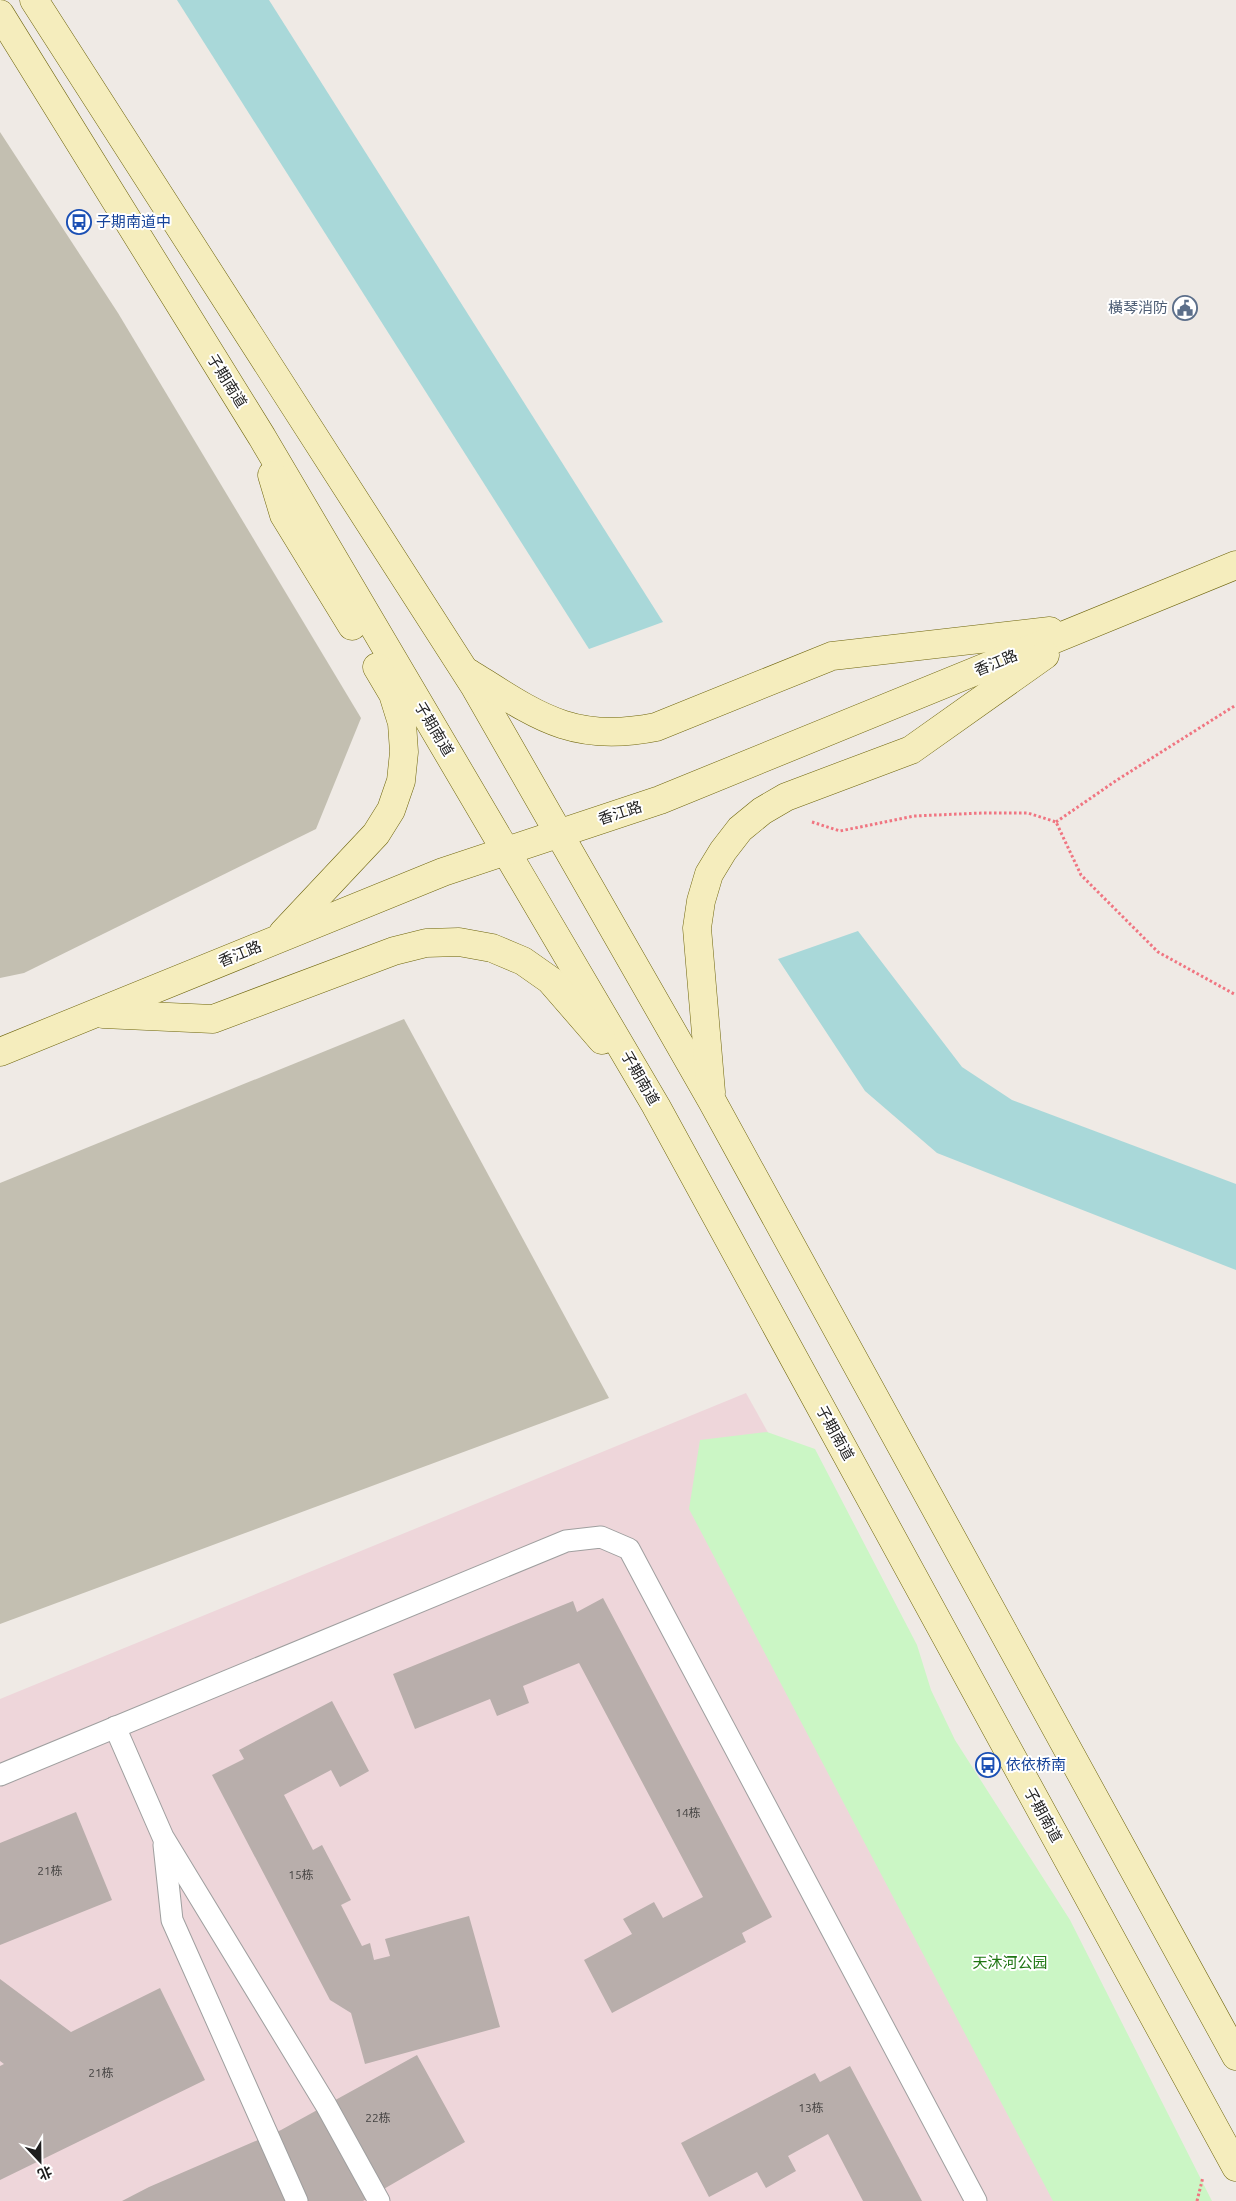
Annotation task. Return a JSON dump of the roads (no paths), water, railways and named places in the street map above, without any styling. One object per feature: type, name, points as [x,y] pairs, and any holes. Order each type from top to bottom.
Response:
[{"type":"street","points":[[34,0],[466,671],[712,1101],[1236,2056]]},
{"type":"street","name":"子期南道","points":[[0,14],[262,438],[656,1106],[1236,2167]]},
{"type":"street","points":[[262,438],[284,515],[393,694],[402,723],[404,752],[401,781],[392,810],[376,834],[277,939]]},
{"type":"street","name":"香江路","points":[[0,1052],[444,872],[660,800],[1236,565]]},
{"type":"street","points":[[466,671],[535,714],[558,724],[598,732],[631,732],[656,727],[832,656],[1084,627]]},
{"type":"street","points":[[712,1101],[697,928],[701,901],[709,874],[723,850],[740,829],[762,811],[786,797],[911,750],[1084,627]]},
{"type":"street","points":[[94,1014],[213,1019],[394,951],[426,943],[459,942],[492,948],[522,961],[550,980],[656,1106]]},
{"type":"lane","points":[[0,1775],[566,1541],[601,1537],[629,1549],[976,2201]]},
{"type":"lane","points":[[115,1727],[163,1837],[326,2105],[379,2201]]},
{"type":"lane","points":[[163,1837],[172,1920],[297,2201]]},
{"type":"water","points":[[177,0],[269,0],[663,622],[589,649]]},
{"type":"water","points":[[858,931],[962,1067],[1012,1100],[1236,1184],[1236,1270],[937,1153],[865,1091],[778,959]]},
{"type":"place","name":"子期南道中","points":[[79,222]]},
{"type":"place","name":"橫琴消防","points":[[1185,308]]},
{"type":"place","name":"依依桥南","points":[[988,1765]]},
{"type":"park label","name":"天沐河公园","points":[[1010,1963]]}]
